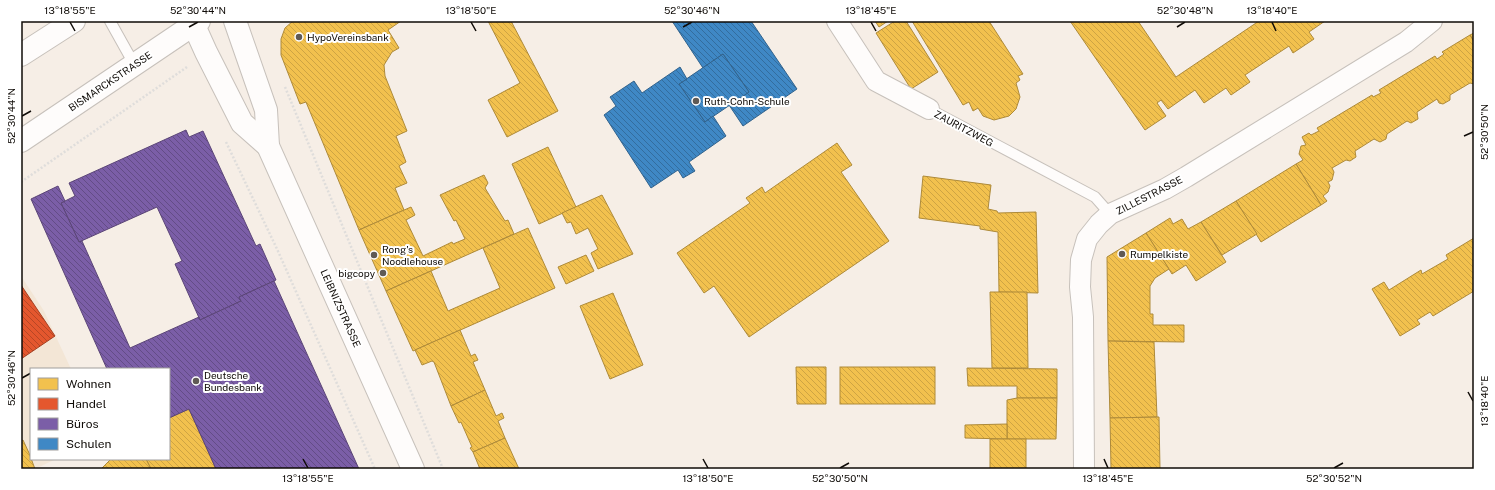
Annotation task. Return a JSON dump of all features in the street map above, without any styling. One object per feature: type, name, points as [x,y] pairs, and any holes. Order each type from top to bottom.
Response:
[{"type":"street","points":[[21,55],[74,21]]},
{"type":"street","name":"LEIBNIZSTRASSE","points":[[235,21],[266,110],[268,146],[409,468]]},
{"type":"street","name":"ZAURITZWEG","points":[[837,21],[876,81],[929,109]]},
{"type":"street","name":"ZILLESTRASSE","points":[[1084,469],[1083,317],[1080,287],[1081,260],[1087,239],[1099,224],[1110,214],[1179,181],[1406,42],[1432,21]]},
{"type":"street","name":"BISMARCKSTRASSE","points":[[21,141],[195,22]]},
{"type":"street","name":"LEIBNIZSTRASSE","points":[[195,22],[242,123],[268,146]]},
{"type":"lane","points":[[110,21],[134,64]]},
{"type":"lane","name":"ZAURITZWEG","points":[[929,109],[1095,197],[1110,214]]},
{"type":"path","points":[[21,182],[168,80]]},
{"type":"path","points":[[283,81],[443,469]]},
{"type":"path","points":[[225,139],[277,249],[375,469]]},
{"type":"shaded area","points":[[21,276],[44,311],[71,368],[30,368],[30,456],[21,436]]},
{"type":"shaded area","points":[[31,460],[54,460],[35,469]]},
{"type":"building: Wohnen","points":[[293,21],[401,21],[388,30],[399,48],[392,52],[384,65],[385,76],[407,131],[396,136],[406,162],[399,166],[407,183],[395,188],[404,210],[359,230],[306,102],[300,104],[281,55],[281,39],[285,28]]},
{"type":"building: Wohnen","points":[[488,21],[511,21],[558,111],[507,137],[488,100],[520,83]]},
{"type":"building: Wohnen","points":[[875,21],[888,21],[879,27]]},
{"type":"building: Wohnen","points":[[895,21],[906,21],[938,72],[911,89],[876,33]]},
{"type":"building: Wohnen","points":[[912,21],[989,21],[1023,74],[1018,76],[1020,80],[1016,83],[1020,97],[1016,109],[1009,116],[994,120],[983,116],[978,108],[973,111],[969,102],[963,105]]},
{"type":"building: Wohnen","points":[[1070,21],[1138,21],[1176,77],[1259,21],[1325,21],[1309,32],[1314,39],[1293,53],[1289,46],[1245,75],[1250,82],[1231,95],[1226,88],[1204,103],[1195,90],[1168,109],[1161,100],[1157,103],[1166,116],[1145,130]]},
{"type":"building: Wohnen","points":[[1474,33],[1474,42],[1470,35]]},
{"type":"building: Wohnen","points":[[1470,35],[1474,42],[1474,84],[1470,83],[1450,95],[1450,100],[1443,104],[1439,103],[1437,99],[1417,112],[1418,119],[1411,123],[1407,121],[1387,134],[1386,139],[1380,142],[1374,139],[1355,151],[1356,157],[1350,161],[1346,160],[1332,168],[1334,172],[1332,180],[1328,182],[1330,186],[1328,192],[1323,196],[1327,201],[1321,205],[1296,164],[1303,160],[1299,154],[1301,146],[1306,145],[1302,137],[1309,133],[1311,135],[1319,131],[1317,128],[1372,95],[1373,97],[1381,93],[1379,90],[1435,56],[1437,59],[1444,54],[1442,52]]},
{"type":"building: Wohnen","points":[[837,143],[852,165],[841,172],[889,241],[749,337],[714,286],[704,293],[677,253],[750,203],[746,198],[762,187],[765,193]]},
{"type":"building: Wohnen","points":[[548,147],[576,207],[539,224],[512,164]]},
{"type":"building: Wohnen","points":[[1296,164],[1321,205],[1261,242],[1236,201]]},
{"type":"building: Wohnen","points":[[484,175],[488,183],[485,188],[505,221],[508,220],[514,234],[386,291],[359,230],[411,207],[415,215],[406,220],[423,256],[452,242],[453,244],[465,239],[456,220],[454,221],[440,195]]},
{"type":"building: Wohnen","points":[[923,176],[991,185],[988,209],[997,211],[998,213],[1036,212],[1038,293],[999,292],[998,232],[980,229],[980,226],[919,218]]},
{"type":"building: Wohnen","points":[[602,195],[633,254],[598,269],[591,253],[598,249],[588,228],[576,234],[571,222],[567,223],[562,213]]},
{"type":"building: Wohnen","points":[[1236,201],[1257,234],[1222,255],[1201,222]]},
{"type":"building: Wohnen","points":[[1170,218],[1173,224],[1182,219],[1188,229],[1201,222],[1226,262],[1196,281],[1186,265],[1172,274],[1146,233]]},
{"type":"building: Wohnen","points":[[528,228],[555,288],[413,351],[386,291],[431,271],[448,311],[500,288],[483,248]]},
{"type":"building: Wohnen","points":[[1146,233],[1169,269],[1155,278],[1150,286],[1150,314],[1153,314],[1153,325],[1184,325],[1184,342],[1108,341],[1107,257]]},
{"type":"building: Wohnen","points":[[1474,238],[1474,291],[1433,316],[1430,312],[1417,320],[1420,324],[1400,336],[1372,289],[1384,282],[1389,290],[1421,270],[1422,274],[1448,259],[1446,255]]},
{"type":"building: Wohnen","points":[[586,255],[594,271],[566,284],[558,267]]},
{"type":"building: Wohnen","points":[[990,292],[1027,292],[1028,368],[992,368]]},
{"type":"building: Wohnen","points":[[613,293],[643,365],[610,379],[580,306]]},
{"type":"building: Wohnen","points":[[460,330],[471,356],[475,354],[478,360],[473,362],[485,390],[451,406],[434,362],[432,361],[422,365],[415,350]]},
{"type":"building: Wohnen","points":[[1108,341],[1154,342],[1157,417],[1110,418]]},
{"type":"building: Wohnen","points":[[796,367],[826,367],[826,404],[797,404]]},
{"type":"building: Wohnen","points":[[840,367],[935,367],[935,404],[840,404]]},
{"type":"building: Wohnen","points":[[967,368],[1057,369],[1057,398],[1017,398],[1017,386],[968,386]]},
{"type":"building: Wohnen","points":[[485,390],[496,416],[502,413],[504,418],[498,421],[505,438],[473,452],[470,448],[472,447],[461,422],[459,423],[451,406]]},
{"type":"building: Wohnen","points":[[1017,398],[1057,398],[1056,439],[1007,439],[1007,400]]},
{"type":"building: Wohnen","points":[[189,409],[216,469],[151,469],[146,460],[170,460],[170,418]]},
{"type":"building: Wohnen","points":[[1159,417],[1160,469],[1111,469],[1110,418]]},
{"type":"building: Wohnen","points":[[1007,424],[1007,439],[965,438],[965,425]]},
{"type":"building: Wohnen","points":[[505,438],[519,469],[480,469],[473,452]]},
{"type":"building: Wohnen","points":[[990,439],[1026,439],[1026,469],[990,469]]},
{"type":"building: Wohnen","points":[[23,440],[35,469],[21,469],[21,441]]},
{"type":"building: Wohnen","points":[[110,460],[146,460],[151,469],[101,469]]},
{"type":"building: Handel","points":[[21,285],[55,336],[21,359]]},
{"type":"building: Büros","points":[[186,130],[189,137],[203,131],[256,246],[260,244],[276,280],[239,297],[241,301],[200,320],[175,264],[182,261],[157,207],[79,242],[61,203],[75,196],[69,183]]},
{"type":"building: Büros","points":[[58,186],[65,201],[61,203],[79,242],[82,241],[130,348],[199,317],[200,320],[241,301],[239,297],[274,281],[359,469],[216,469],[189,409],[170,418],[170,368],[107,368],[31,199]]},
{"type":"building: Schulen","points":[[672,21],[751,21],[797,89],[743,126],[729,105],[749,92],[723,54],[703,68]]},
{"type":"building: Schulen","points":[[723,54],[749,92],[705,122],[679,84]]},
{"type":"building: Schulen","points":[[680,67],[687,79],[679,84],[705,122],[713,116],[726,136],[689,162],[695,171],[683,178],[678,170],[651,188],[604,115],[616,106],[610,97],[634,81],[642,93]]},
{"type":"place","name":"HypoVereinsbank","points":[[299,37]]},
{"type":"place","name":"Ruth-Cohn-Schule","points":[[696,101]]},
{"type":"place","name":"Rumpelkiste","points":[[1122,254]]},
{"type":"place","name":"Rong's Noodlehouse","points":[[374,255]]},
{"type":"place","name":"bigcopy","points":[[383,273]]},
{"type":"place","name":"Deutsche Bundesbank","points":[[196,381]]}]
